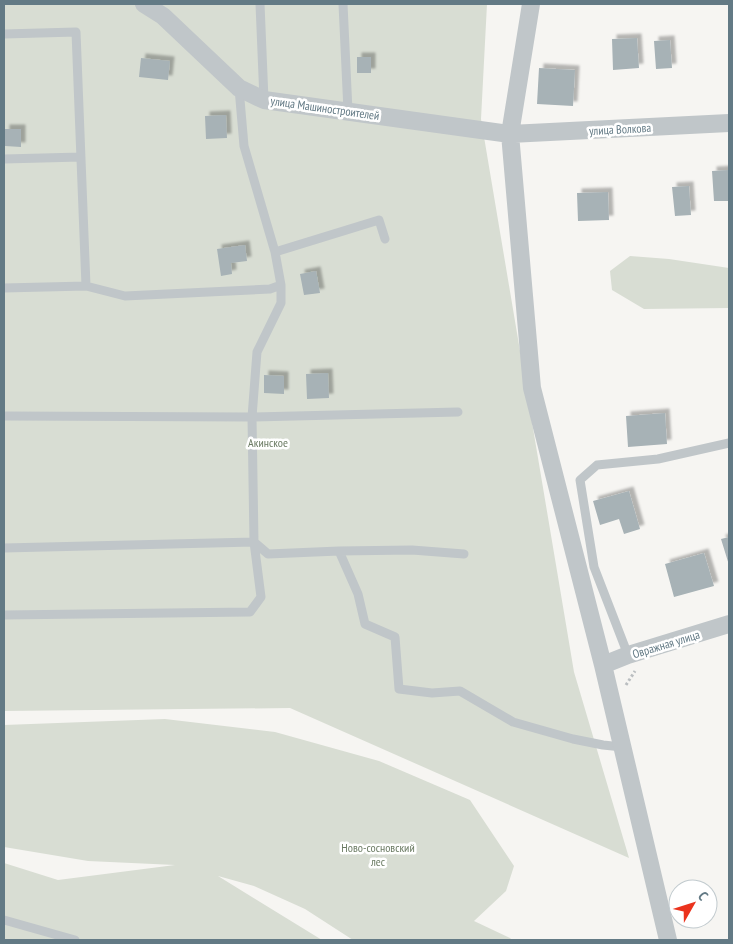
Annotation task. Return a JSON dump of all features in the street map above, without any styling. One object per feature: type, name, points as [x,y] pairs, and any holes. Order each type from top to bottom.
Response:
[{"type":"street","name":"улица Машиностроителей","points":[[144,4],[163,16],[239,88],[264,100],[510,134]]},
{"type":"street","points":[[531,4],[510,134],[532,388],[603,665],[668,940]]},
{"type":"street","name":"улица Волкова","points":[[510,134],[729,123]]},
{"type":"street","name":"Овражная улица","points":[[603,665],[634,660],[729,624]]},
{"type":"lane","points":[[260,4],[264,100]]},
{"type":"lane","points":[[343,4],[348,111]]},
{"type":"lane","points":[[4,34],[76,32],[86,286]]},
{"type":"lane","points":[[4,614],[250,612],[261,597],[254,542],[252,417],[257,352],[281,303],[281,285],[274,252],[244,146],[239,88]]},
{"type":"lane","points":[[4,159],[81,157]]},
{"type":"lane","points":[[274,252],[379,220],[385,239]]},
{"type":"lane","points":[[4,288],[86,286],[124,296],[270,289],[281,285]]},
{"type":"lane","points":[[4,416],[252,417],[458,412]]},
{"type":"lane","points":[[634,660],[594,567],[580,480],[597,465],[658,459],[729,443]]},
{"type":"lane","points":[[4,548],[254,542],[268,554],[412,550],[464,554]]},
{"type":"lane","points":[[339,551],[358,594],[365,624],[395,637],[399,689],[432,693],[460,691],[513,722],[581,740],[622,747]]},
{"type":"lane","points":[[4,920],[75,940]]},
{"type":"path","points":[[622,692],[634,660]]},
{"type":"green space","name":"Акинское","points":[[4,4],[487,4],[481,119],[574,672],[629,858],[290,708],[4,711]]},
{"type":"green space","points":[[630,256],[669,259],[729,268],[729,308],[644,309],[612,290],[610,271]]},
{"type":"green space","name":"Ново-сосновский лес","points":[[165,719],[275,732],[379,761],[470,800],[514,866],[506,891],[474,921],[512,940],[353,940],[305,909],[254,886],[218,876],[322,940],[4,940],[4,863],[58,880],[175,865],[88,861],[4,847],[4,725]]},
{"type":"building","points":[[637,38],[639,68],[613,70],[612,39]]},
{"type":"building","points":[[670,40],[672,68],[656,69],[654,41]]},
{"type":"building","points":[[357,57],[371,57],[371,73],[357,73]]},
{"type":"building","points":[[141,58],[170,61],[168,80],[139,77]]},
{"type":"building","points":[[539,68],[575,70],[573,106],[537,104]]},
{"type":"building","points":[[226,115],[227,138],[206,139],[205,116]]},
{"type":"building","points":[[5,129],[21,129],[21,147],[5,146]]},
{"type":"building","points":[[729,170],[729,201],[714,201],[712,171]]},
{"type":"building","points":[[689,186],[691,215],[675,216],[672,187]]},
{"type":"building","points":[[608,192],[609,220],[578,221],[577,193]]},
{"type":"building","points":[[245,245],[247,261],[231,263],[232,274],[221,276],[217,249]]},
{"type":"building","points":[[316,271],[320,293],[304,295],[300,274]]},
{"type":"building","points":[[328,373],[329,398],[307,399],[306,374]]},
{"type":"building","points":[[264,375],[284,376],[284,394],[264,393]]},
{"type":"building","points":[[665,413],[667,444],[628,447],[626,416]]},
{"type":"building","points":[[629,491],[640,529],[624,534],[619,519],[600,525],[593,501]]},
{"type":"building","points":[[729,537],[729,565],[721,539]]},
{"type":"building","points":[[704,553],[714,586],[674,597],[665,564]]}]
